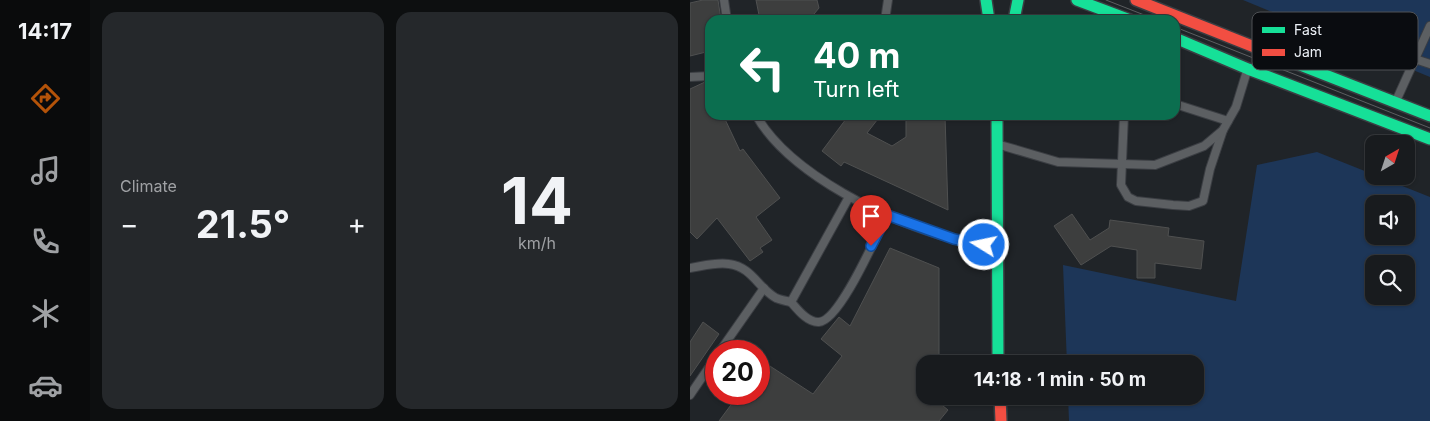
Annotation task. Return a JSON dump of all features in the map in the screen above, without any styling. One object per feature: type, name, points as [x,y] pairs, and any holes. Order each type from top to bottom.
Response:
[{"type":"main road","points":[[986,0],[988,15]]},
{"type":"main road","points":[[1015,15],[1018,0]]},
{"type":"main road","points":[[1077,0],[1116,15]]},
{"type":"main road","points":[[1136,0],[1174,15]]},
{"type":"main road","points":[[1180,17],[1252,46]]},
{"type":"main road","points":[[1180,40],[1248,69],[1430,139]]},
{"type":"main road","points":[[1314,70],[1430,116]]},
{"type":"main road","points":[[997,120],[998,355]]},
{"type":"main road","points":[[1000,405],[1001,421]]},
{"type":"lane","points":[[724,0],[726,15]]},
{"type":"lane","points":[[886,15],[888,0]]},
{"type":"lane","points":[[1418,52],[1430,26]]},
{"type":"lane","points":[[1418,59],[1430,64]]},
{"type":"lane","points":[[1124,120],[1121,185],[1128,197],[1136,201],[1173,205],[1198,205],[1203,201],[1206,194],[1210,169],[1223,130],[1236,107],[1248,69]]},
{"type":"lane","points":[[1395,102],[1410,70]]},
{"type":"lane","points":[[690,76],[705,76]]},
{"type":"lane","points":[[1180,106],[1228,121]]},
{"type":"lane","points":[[759,120],[766,133],[804,166],[849,196],[887,215],[954,239],[999,247]]},
{"type":"lane","points":[[996,144],[1058,162],[1155,165],[1204,146],[1223,130]]},
{"type":"lane","points":[[791,302],[849,196]]},
{"type":"lane","points":[[690,268],[719,263],[731,264],[749,273],[777,298],[791,302],[803,315],[814,321],[821,322],[830,318],[847,294],[887,215]]},
{"type":"lane","points":[[728,340],[764,288]]},
{"type":"lane","points":[[690,395],[705,373]]},
{"type":"shaded area","points":[[1243,0],[1430,0],[1430,77],[1413,70],[1418,70],[1418,12],[1272,12]]},
{"type":"shaded area","points":[[1317,152],[1365,171],[1365,185],[1400,185],[1430,197],[1430,421],[1069,421],[1068,405],[1204,405],[1204,355],[1067,355],[1063,265],[1236,301],[1257,165]]},
{"type":"building","points":[[703,0],[718,0],[720,15],[705,15],[705,52],[690,56],[690,3]]},
{"type":"building","points":[[756,0],[817,0],[819,8],[813,15],[759,15]]},
{"type":"building","points":[[705,82],[705,120],[725,120],[740,151],[743,149],[780,198],[756,217],[772,240],[760,248],[763,252],[750,261],[717,218],[697,239],[690,232],[690,89]]},
{"type":"building","points":[[845,120],[877,120],[867,133],[892,146],[906,137],[906,120],[945,120],[948,210],[844,162],[841,166],[822,151]]},
{"type":"building","points":[[1072,214],[1090,240],[1109,228],[1110,220],[1169,228],[1168,236],[1204,241],[1201,269],[1155,263],[1155,278],[1137,278],[1137,250],[1111,246],[1081,265],[1054,226]]},
{"type":"building","points":[[890,248],[939,268],[939,355],[916,355],[916,405],[942,405],[948,410],[939,421],[719,421],[731,405],[770,405],[770,366],[813,394],[842,356],[821,339],[839,317],[850,326]]},
{"type":"building","points":[[703,322],[719,334],[715,340],[705,340],[705,354],[690,376],[690,342]]},
{"type":"tram line","points":[[1106,0],[1144,15]]},
{"type":"tram line","points":[[1180,29],[1252,57]]},
{"type":"tram line","points":[[1284,70],[1430,128]]},
{"type":"traffic: fast","points":[[986,0],[988,15]]},
{"type":"traffic: fast","points":[[1015,15],[1018,0]]},
{"type":"traffic: fast","points":[[1077,0],[1117,15]]},
{"type":"traffic: fast","points":[[1180,40],[1248,69],[1430,139]]},
{"type":"traffic: fast","points":[[1313,70],[1430,116]]},
{"type":"traffic: fast","points":[[997,120],[998,355]]},
{"type":"traffic: jam","points":[[1136,0],[1174,15]]},
{"type":"traffic: jam","points":[[1180,17],[1252,46]]},
{"type":"traffic: jam","points":[[1000,405],[1001,421]]},
{"type":"route","points":[[871,246],[887,215],[954,239],[984,245]]}]
